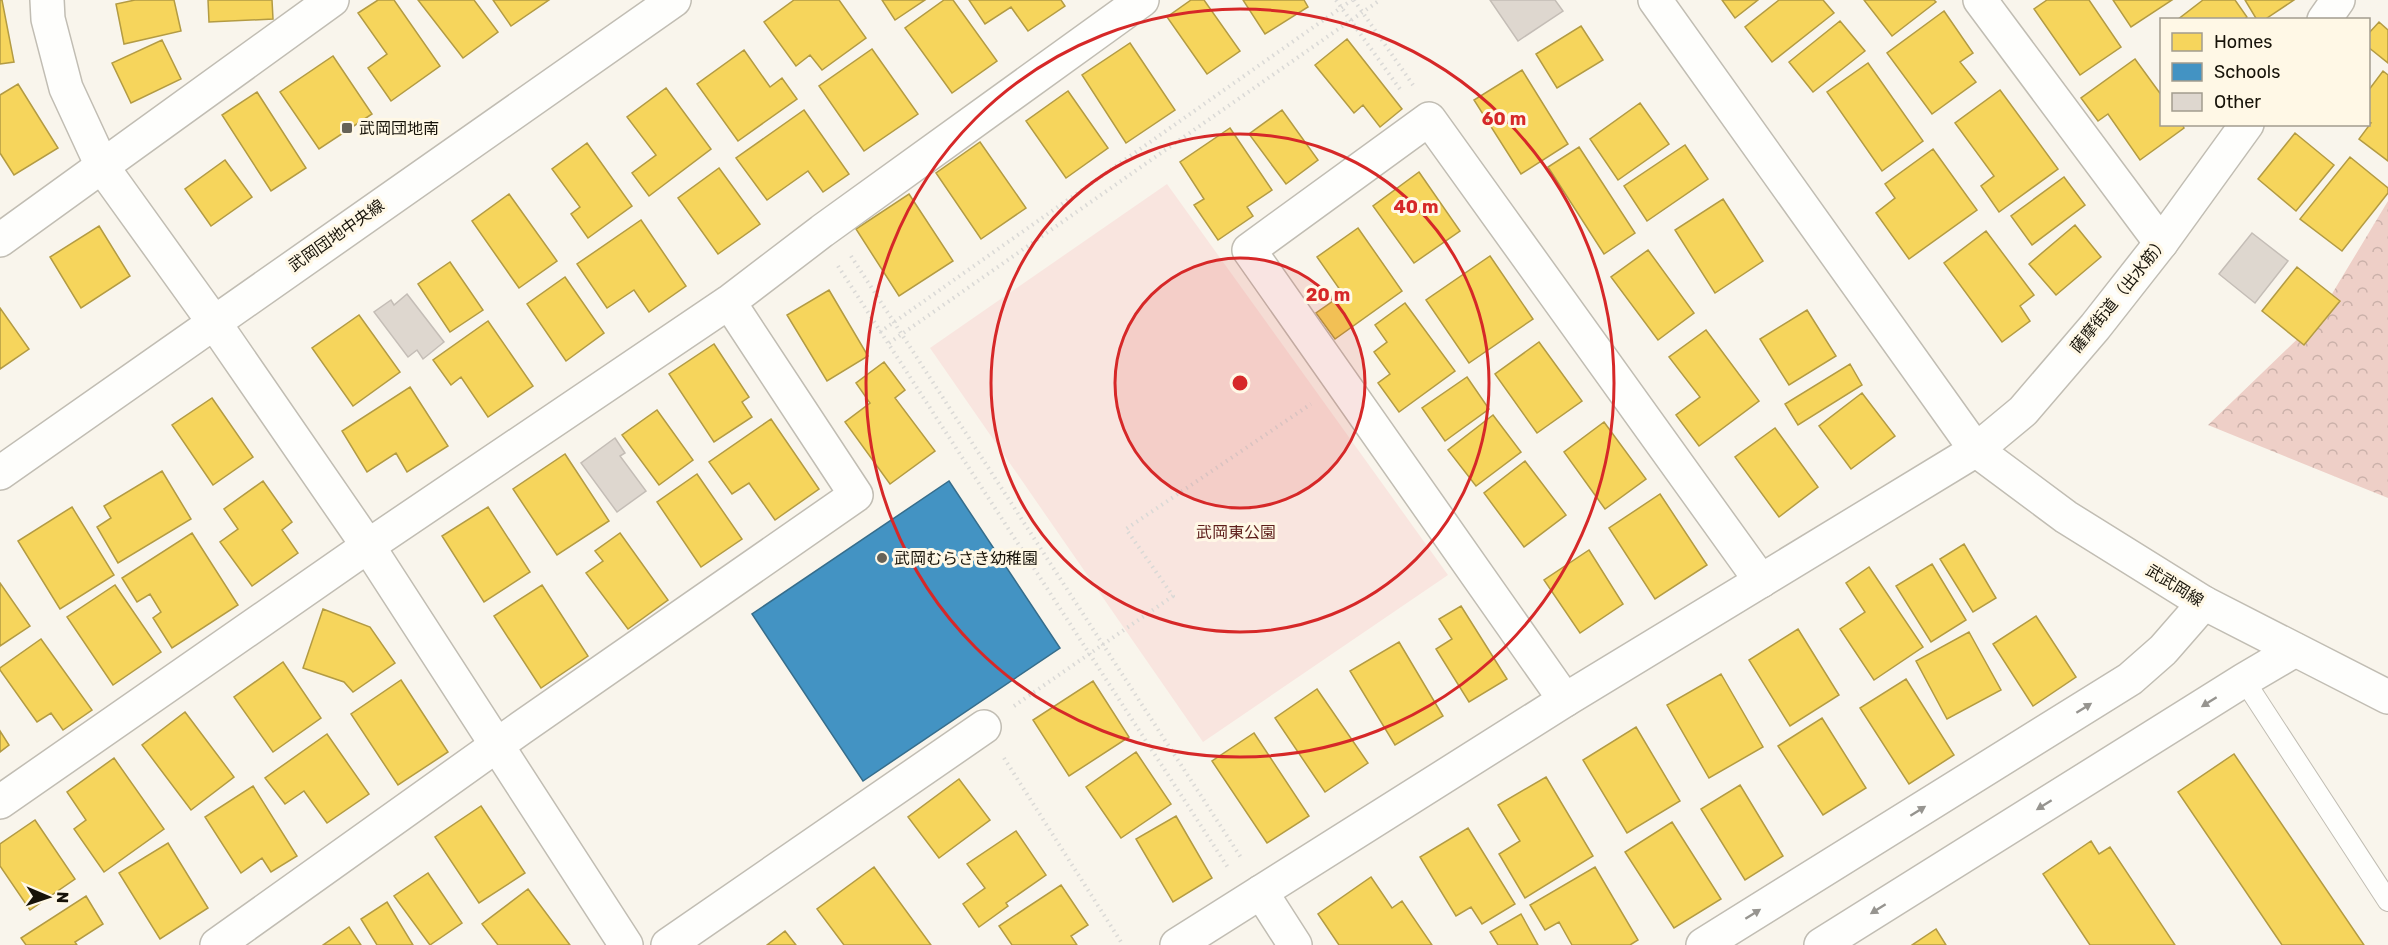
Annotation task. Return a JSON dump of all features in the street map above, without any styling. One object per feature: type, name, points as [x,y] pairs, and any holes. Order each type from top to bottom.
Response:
[{"type":"street","points":[[47,0],[48,19],[66,88],[103,168],[213,321],[368,546],[495,746],[626,945]]},
{"type":"street","name":"武岡団地中央線","points":[[0,473],[213,321],[674,0]]},
{"type":"street","points":[[0,801],[368,546],[828,236],[1142,0]]},
{"type":"street","name":"武武岡線","points":[[1655,0],[1976,450],[2066,517],[2204,603],[2388,697]]},
{"type":"street","points":[[2325,18],[2338,0]]},
{"type":"street","points":[[1987,2],[2161,243]]},
{"type":"street","points":[[0,240],[103,168],[315,6]]},
{"type":"street","points":[[1565,700],[1250,250],[1422,109],[1761,581]]},
{"type":"street","name":"薩摩街道（出水筋）","points":[[1177,945],[1248,878],[1565,700],[1976,450],[2023,411],[2095,327],[2161,243],[2246,126]]},
{"type":"street","points":[[217,945],[495,746],[856,495],[729,302]]},
{"type":"street","points":[[1703,945],[2130,679],[2163,650],[2204,603]]},
{"type":"street","points":[[1821,945],[2295,650]]},
{"type":"street","points":[[668,945],[984,727]]},
{"type":"street","points":[[1248,878],[1295,945]]},
{"type":"lane","points":[[2244,680],[2388,901]]},
{"type":"path","points":[[1336,0],[1405,96],[1422,109]]},
{"type":"path","points":[[880,332],[1353,0],[1416,89],[1422,109]]},
{"type":"path","points":[[889,343],[1380,0]]},
{"type":"path","points":[[828,236],[843,244],[1103,645],[1248,878]]},
{"type":"path","points":[[828,236],[829,253],[1088,655],[1248,878]]},
{"type":"path","points":[[1123,945],[984,727],[1173,596],[1126,530],[1342,383]]},
{"type":"green space","name":"武岡東公園","points":[[1167,184],[1448,575],[1203,742],[930,348]]},
{"type":"green space","points":[[2388,201],[2388,498],[2208,425],[2315,322]]},
{"type":"building: Homes","points":[[0,0],[2,0],[14,62],[0,64]]},
{"type":"building: Homes","points":[[135,0],[174,0],[181,31],[124,44],[116,4]]},
{"type":"building: Homes","points":[[208,0],[272,0],[273,19],[209,22]]},
{"type":"building: Homes","points":[[378,0],[394,0],[440,66],[391,101],[368,68],[387,54],[358,13]]},
{"type":"building: Homes","points":[[418,0],[474,0],[498,32],[463,58]]},
{"type":"building: Homes","points":[[493,0],[549,0],[511,26]]},
{"type":"building: Homes","points":[[794,0],[839,0],[866,38],[822,70],[810,55],[796,66],[764,22]]},
{"type":"building: Homes","points":[[882,0],[925,0],[895,20]]},
{"type":"building: Homes","points":[[944,0],[953,0],[997,61],[952,93],[905,28]]},
{"type":"building: Homes","points":[[969,0],[1061,0],[1065,6],[1028,31],[1011,7],[985,24]]},
{"type":"building: Homes","points":[[1191,0],[1204,0],[1240,51],[1207,74],[1167,17]]},
{"type":"building: Homes","points":[[1243,0],[1304,0],[1308,7],[1265,34]]},
{"type":"building: Homes","points":[[1722,0],[1758,0],[1735,18]]},
{"type":"building: Homes","points":[[1779,0],[1823,0],[1834,13],[1772,62],[1745,27]]},
{"type":"building: Homes","points":[[1864,0],[1934,0],[1936,2],[1892,36]]},
{"type":"building: Homes","points":[[2047,0],[2089,0],[2121,47],[2080,75],[2034,9]]},
{"type":"building: Homes","points":[[2113,0],[2172,0],[2131,27]]},
{"type":"building: Homes","points":[[2203,0],[2235,0],[2247,17],[2246,18],[2180,18]]},
{"type":"building: Homes","points":[[2245,0],[2294,0],[2267,18],[2256,18]]},
{"type":"building: Homes","points":[[1944,11],[1973,53],[1960,62],[1976,82],[1932,114],[1887,53]]},
{"type":"building: Homes","points":[[1840,21],[1865,51],[1813,92],[1789,62]]},
{"type":"building: Homes","points":[[2379,22],[2388,30],[2388,63],[2370,49],[2370,32]]},
{"type":"building: Homes","points":[[1581,26],[1603,60],[1557,88],[1536,54]]},
{"type":"building: Homes","points":[[1347,39],[1402,109],[1380,127],[1363,105],[1354,113],[1315,65]]},
{"type":"building: Homes","points":[[162,40],[181,79],[131,103],[112,63]]},
{"type":"building: Homes","points":[[1130,43],[1175,110],[1126,143],[1082,75]]},
{"type":"building: Homes","points":[[872,49],[918,114],[864,151],[819,86]]},
{"type":"building: Homes","points":[[744,50],[770,87],[782,78],[797,99],[738,141],[697,84]]},
{"type":"building: Homes","points":[[333,56],[372,114],[319,149],[280,92]]},
{"type":"building: Homes","points":[[2135,59],[2160,93],[2160,126],[2183,126],[2184,128],[2140,160],[2108,114],[2098,121],[2081,98]]},
{"type":"building: Homes","points":[[1868,63],[1923,141],[1882,171],[1827,92]]},
{"type":"building: Homes","points":[[1522,70],[1568,144],[1521,174],[1474,100]]},
{"type":"building: Homes","points":[[2383,71],[2388,75],[2388,161],[2359,139],[2371,123],[2370,88]]},
{"type":"building: Homes","points":[[18,84],[58,148],[14,175],[0,153],[0,95]]},
{"type":"building: Homes","points":[[666,88],[711,149],[649,196],[632,173],[656,155],[627,117]]},
{"type":"building: Homes","points":[[2000,90],[2058,169],[1999,212],[1981,186],[1994,176],[1955,123]]},
{"type":"building: Homes","points":[[1068,91],[1108,148],[1066,178],[1026,121]]},
{"type":"building: Homes","points":[[257,92],[306,168],[271,191],[222,115]]},
{"type":"building: Homes","points":[[1640,103],[1669,144],[1618,180],[1590,139]]},
{"type":"building: Homes","points":[[804,110],[849,174],[823,192],[808,171],[767,200],[736,158]]},
{"type":"building: Homes","points":[[1282,110],[1318,160],[1286,184],[1249,134]]},
{"type":"building: Homes","points":[[1230,128],[1272,190],[1247,207],[1253,216],[1218,240],[1194,205],[1204,199],[1180,162]]},
{"type":"building: Homes","points":[[2295,133],[2334,165],[2296,211],[2258,179]]},
{"type":"building: Homes","points":[[980,142],[1026,208],[981,239],[936,173]]},
{"type":"building: Homes","points":[[587,143],[632,206],[588,238],[571,214],[580,207],[552,169]]},
{"type":"building: Homes","points":[[1685,145],[1708,179],[1647,221],[1624,186]]},
{"type":"building: Homes","points":[[1579,147],[1635,233],[1604,254],[1548,167]]},
{"type":"building: Homes","points":[[1933,149],[1977,210],[1909,259],[1876,213],[1895,198],[1885,184]]},
{"type":"building: Homes","points":[[2350,157],[2388,188],[2388,193],[2342,251],[2300,219]]},
{"type":"building: Homes","points":[[225,160],[252,197],[211,226],[185,189]]},
{"type":"building: Homes","points":[[719,168],[760,224],[718,254],[678,198]]},
{"type":"building: Homes","points":[[1419,172],[1460,231],[1414,263],[1373,206]]},
{"type":"building: Homes","points":[[2064,177],[2085,205],[2032,245],[2011,216]]},
{"type":"building: Homes","points":[[509,194],[557,261],[519,288],[472,221]]},
{"type":"building: Homes","points":[[909,194],[953,261],[899,296],[856,229]]},
{"type":"building: Homes","points":[[1723,199],[1763,261],[1715,293],[1675,230]]},
{"type":"building: Homes","points":[[641,220],[686,286],[649,312],[634,290],[607,308],[577,264]]},
{"type":"building: Homes","points":[[2075,225],[2101,257],[2056,295],[2029,264]]},
{"type":"building: Homes","points":[[99,226],[130,276],[81,308],[50,257]]},
{"type":"building: Homes","points":[[1358,228],[1402,291],[1335,339],[1316,313],[1343,294],[1317,257]]},
{"type":"building: Homes","points":[[1986,231],[2034,295],[2020,306],[2030,321],[2002,342],[1944,263]]},
{"type":"building: Homes","points":[[1648,250],[1694,313],[1658,340],[1611,277]]},
{"type":"building: Homes","points":[[1490,256],[1533,319],[1469,363],[1426,300]]},
{"type":"building: Homes","points":[[450,262],[483,310],[450,332],[418,284]]},
{"type":"building: Homes","points":[[2297,267],[2340,301],[2304,345],[2262,311]]},
{"type":"building: Homes","points":[[565,277],[604,333],[566,361],[527,304]]},
{"type":"building: Homes","points":[[829,290],[868,356],[827,381],[787,315]]},
{"type":"building: Homes","points":[[1405,303],[1455,371],[1399,412],[1378,383],[1390,374],[1374,352],[1387,342],[1375,325]]},
{"type":"building: Homes","points":[[0,308],[29,349],[0,369]]},
{"type":"building: Homes","points":[[1807,310],[1836,356],[1789,385],[1760,339]]},
{"type":"building: Homes","points":[[359,315],[400,372],[353,406],[312,348]]},
{"type":"building: Homes","points":[[488,321],[533,386],[488,417],[461,377],[451,385],[433,360]]},
{"type":"building: Homes","points":[[1706,330],[1759,401],[1699,446],[1676,415],[1700,397],[1669,357]]},
{"type":"building: Homes","points":[[1539,342],[1582,401],[1537,433],[1495,374]]},
{"type":"building: Homes","points":[[714,344],[749,397],[742,402],[752,417],[714,442],[669,374]]},
{"type":"building: Homes","points":[[884,362],[905,390],[895,398],[935,451],[890,484],[845,422],[870,403],[856,383]]},
{"type":"building: Homes","points":[[1850,364],[1862,385],[1798,425],[1785,404]]},
{"type":"building: Homes","points":[[1467,377],[1489,409],[1445,441],[1422,408]]},
{"type":"building: Homes","points":[[410,387],[448,446],[407,472],[396,453],[367,472],[342,431]]},
{"type":"building: Homes","points":[[1862,393],[1895,436],[1851,469],[1819,426]]},
{"type":"building: Homes","points":[[212,398],[253,457],[213,485],[172,425]]},
{"type":"building: Homes","points":[[657,410],[693,460],[659,485],[622,435]]},
{"type":"building: Homes","points":[[1493,415],[1521,452],[1476,486],[1448,450]]},
{"type":"building: Homes","points":[[771,419],[819,489],[775,520],[749,483],[732,494],[709,462]]},
{"type":"building: Homes","points":[[1604,422],[1646,479],[1605,509],[1564,452]]},
{"type":"building: Homes","points":[[1775,428],[1818,487],[1779,517],[1735,457]]},
{"type":"building: Homes","points":[[565,454],[609,521],[557,555],[513,489]]},
{"type":"building: Homes","points":[[1525,461],[1566,515],[1524,547],[1484,493]]},
{"type":"building: Homes","points":[[162,471],[191,519],[118,563],[97,527],[111,518],[104,506]]},
{"type":"building: Homes","points":[[697,474],[742,539],[701,567],[657,502]]},
{"type":"building: Homes","points":[[263,481],[292,522],[282,530],[298,553],[252,586],[220,542],[238,529],[224,509]]},
{"type":"building: Homes","points":[[1660,494],[1707,565],[1655,599],[1609,528]]},
{"type":"building: Homes","points":[[72,507],[114,575],[60,609],[18,541]]},
{"type":"building: Homes","points":[[488,507],[530,572],[484,602],[442,536]]},
{"type":"building: Homes","points":[[192,533],[238,605],[172,648],[153,618],[161,612],[150,594],[137,602],[122,578]]},
{"type":"building: Homes","points":[[620,533],[668,600],[628,629],[586,573],[603,561],[595,551]]},
{"type":"building: Homes","points":[[1964,544],[1996,598],[1973,612],[1940,559]]},
{"type":"building: Homes","points":[[1589,550],[1623,604],[1580,633],[1544,580]]},
{"type":"building: Homes","points":[[1932,564],[1966,620],[1931,642],[1896,586]]},
{"type":"building: Homes","points":[[1869,567],[1923,647],[1874,680],[1840,629],[1865,612],[1846,583]]},
{"type":"building: Homes","points":[[0,583],[30,626],[0,646]]},
{"type":"building: Homes","points":[[115,585],[161,652],[113,685],[67,617]]},
{"type":"building: Homes","points":[[542,585],[588,656],[541,688],[494,616]]},
{"type":"building: Homes","points":[[1461,606],[1507,679],[1469,702],[1436,649],[1452,639],[1439,619]]},
{"type":"building: Homes","points":[[323,609],[370,627],[395,663],[353,692],[344,682],[303,668]]},
{"type":"building: Homes","points":[[2036,616],[2076,677],[2033,706],[1993,644]]},
{"type":"building: Homes","points":[[1798,629],[1839,695],[1790,726],[1749,660]]},
{"type":"building: Homes","points":[[1969,632],[2001,690],[1947,719],[1916,661]]},
{"type":"building: Homes","points":[[41,639],[92,710],[63,730],[51,713],[37,722],[0,670]]},
{"type":"building: Homes","points":[[1399,642],[1443,716],[1395,745],[1350,671]]},
{"type":"building: Homes","points":[[283,662],[321,718],[273,752],[234,697]]},
{"type":"building: Homes","points":[[1721,674],[1763,747],[1709,778],[1667,705]]},
{"type":"building: Homes","points":[[1906,679],[1954,755],[1909,784],[1860,708]]},
{"type":"building: Homes","points":[[401,680],[448,752],[398,785],[351,714]]},
{"type":"building: Homes","points":[[1093,681],[1129,737],[1069,776],[1033,720]]},
{"type":"building: Homes","points":[[1317,689],[1368,763],[1325,792],[1275,718]]},
{"type":"building: Homes","points":[[185,712],[234,777],[191,810],[142,745]]},
{"type":"building: Homes","points":[[1822,718],[1866,788],[1823,815],[1778,746]]},
{"type":"building: Homes","points":[[1636,727],[1680,801],[1627,833],[1583,760]]},
{"type":"building: Homes","points":[[0,731],[9,745],[0,752]]},
{"type":"building: Homes","points":[[1254,733],[1309,816],[1267,843],[1212,761]]},
{"type":"building: Homes","points":[[327,734],[369,794],[327,823],[304,791],[285,804],[265,778]]},
{"type":"building: Homes","points":[[1136,752],[1171,804],[1121,838],[1086,787]]},
{"type":"building: Homes","points":[[2234,754],[2364,945],[2282,945],[2178,792]]},
{"type":"building: Homes","points":[[114,758],[164,829],[104,872],[74,829],[86,820],[67,792]]},
{"type":"building: Homes","points":[[1546,777],[1593,856],[1525,898],[1499,854],[1520,841],[1498,805]]},
{"type":"building: Homes","points":[[959,779],[990,820],[939,858],[908,817]]},
{"type":"building: Homes","points":[[1740,785],[1783,856],[1745,880],[1701,809]]},
{"type":"building: Homes","points":[[253,786],[297,856],[271,872],[262,858],[241,873],[205,817]]},
{"type":"building: Homes","points":[[481,806],[525,873],[479,903],[435,837]]},
{"type":"building: Homes","points":[[1176,816],[1212,878],[1173,902],[1136,839]]},
{"type":"building: Homes","points":[[35,820],[75,879],[30,910],[0,866],[0,844]]},
{"type":"building: Homes","points":[[1672,822],[1721,899],[1674,928],[1625,852]]},
{"type":"building: Homes","points":[[1468,828],[1515,904],[1482,924],[1471,907],[1456,916],[1420,857]]},
{"type":"building: Homes","points":[[1016,831],[1046,875],[1006,903],[1008,906],[979,927],[963,904],[985,888],[967,864]]},
{"type":"building: Homes","points":[[2091,841],[2099,854],[2110,847],[2175,945],[2090,945],[2043,874]]},
{"type":"building: Homes","points":[[168,843],[208,908],[160,939],[119,873]]},
{"type":"building: Homes","points":[[874,867],[931,945],[844,945],[817,909]]},
{"type":"building: Homes","points":[[1595,867],[1638,940],[1630,945],[1572,945],[1559,922],[1545,930],[1530,905]]},
{"type":"building: Homes","points":[[428,873],[462,923],[430,945],[394,896]]},
{"type":"building: Homes","points":[[1371,877],[1392,908],[1402,901],[1432,945],[1339,945],[1318,914]]},
{"type":"building: Homes","points":[[1061,885],[1088,925],[1071,936],[1077,945],[1012,945],[999,926]]},
{"type":"building: Homes","points":[[528,889],[570,945],[498,945],[482,924]]},
{"type":"building: Homes","points":[[86,896],[103,924],[75,942],[77,945],[26,945],[21,938]]},
{"type":"building: Homes","points":[[387,902],[413,945],[377,945],[361,919]]},
{"type":"building: Homes","points":[[1521,914],[1538,945],[1498,945],[1490,932]]},
{"type":"building: Homes","points":[[349,927],[361,945],[323,945]]},
{"type":"building: Homes","points":[[1936,929],[1946,945],[1912,945]]},
{"type":"building: Homes","points":[[785,931],[796,945],[767,945]]},
{"type":"building: Schools","points":[[949,481],[1060,648],[863,781],[752,614]]},
{"type":"building: Other","points":[[1490,0],[1555,0],[1563,11],[1518,41]]},
{"type":"building: Other","points":[[2252,233],[2288,261],[2255,303],[2219,274]]},
{"type":"building: Other","points":[[407,294],[444,342],[423,359],[417,350],[408,357],[374,312],[391,300],[394,305]]},
{"type":"building: Other","points":[[615,438],[625,453],[620,456],[646,491],[617,512],[581,463]]},
{"type":"place","name":"武岡団地南","points":[[347,128]]},
{"type":"place","name":"武岡むらさき幼稚園","points":[[882,558]]}]
